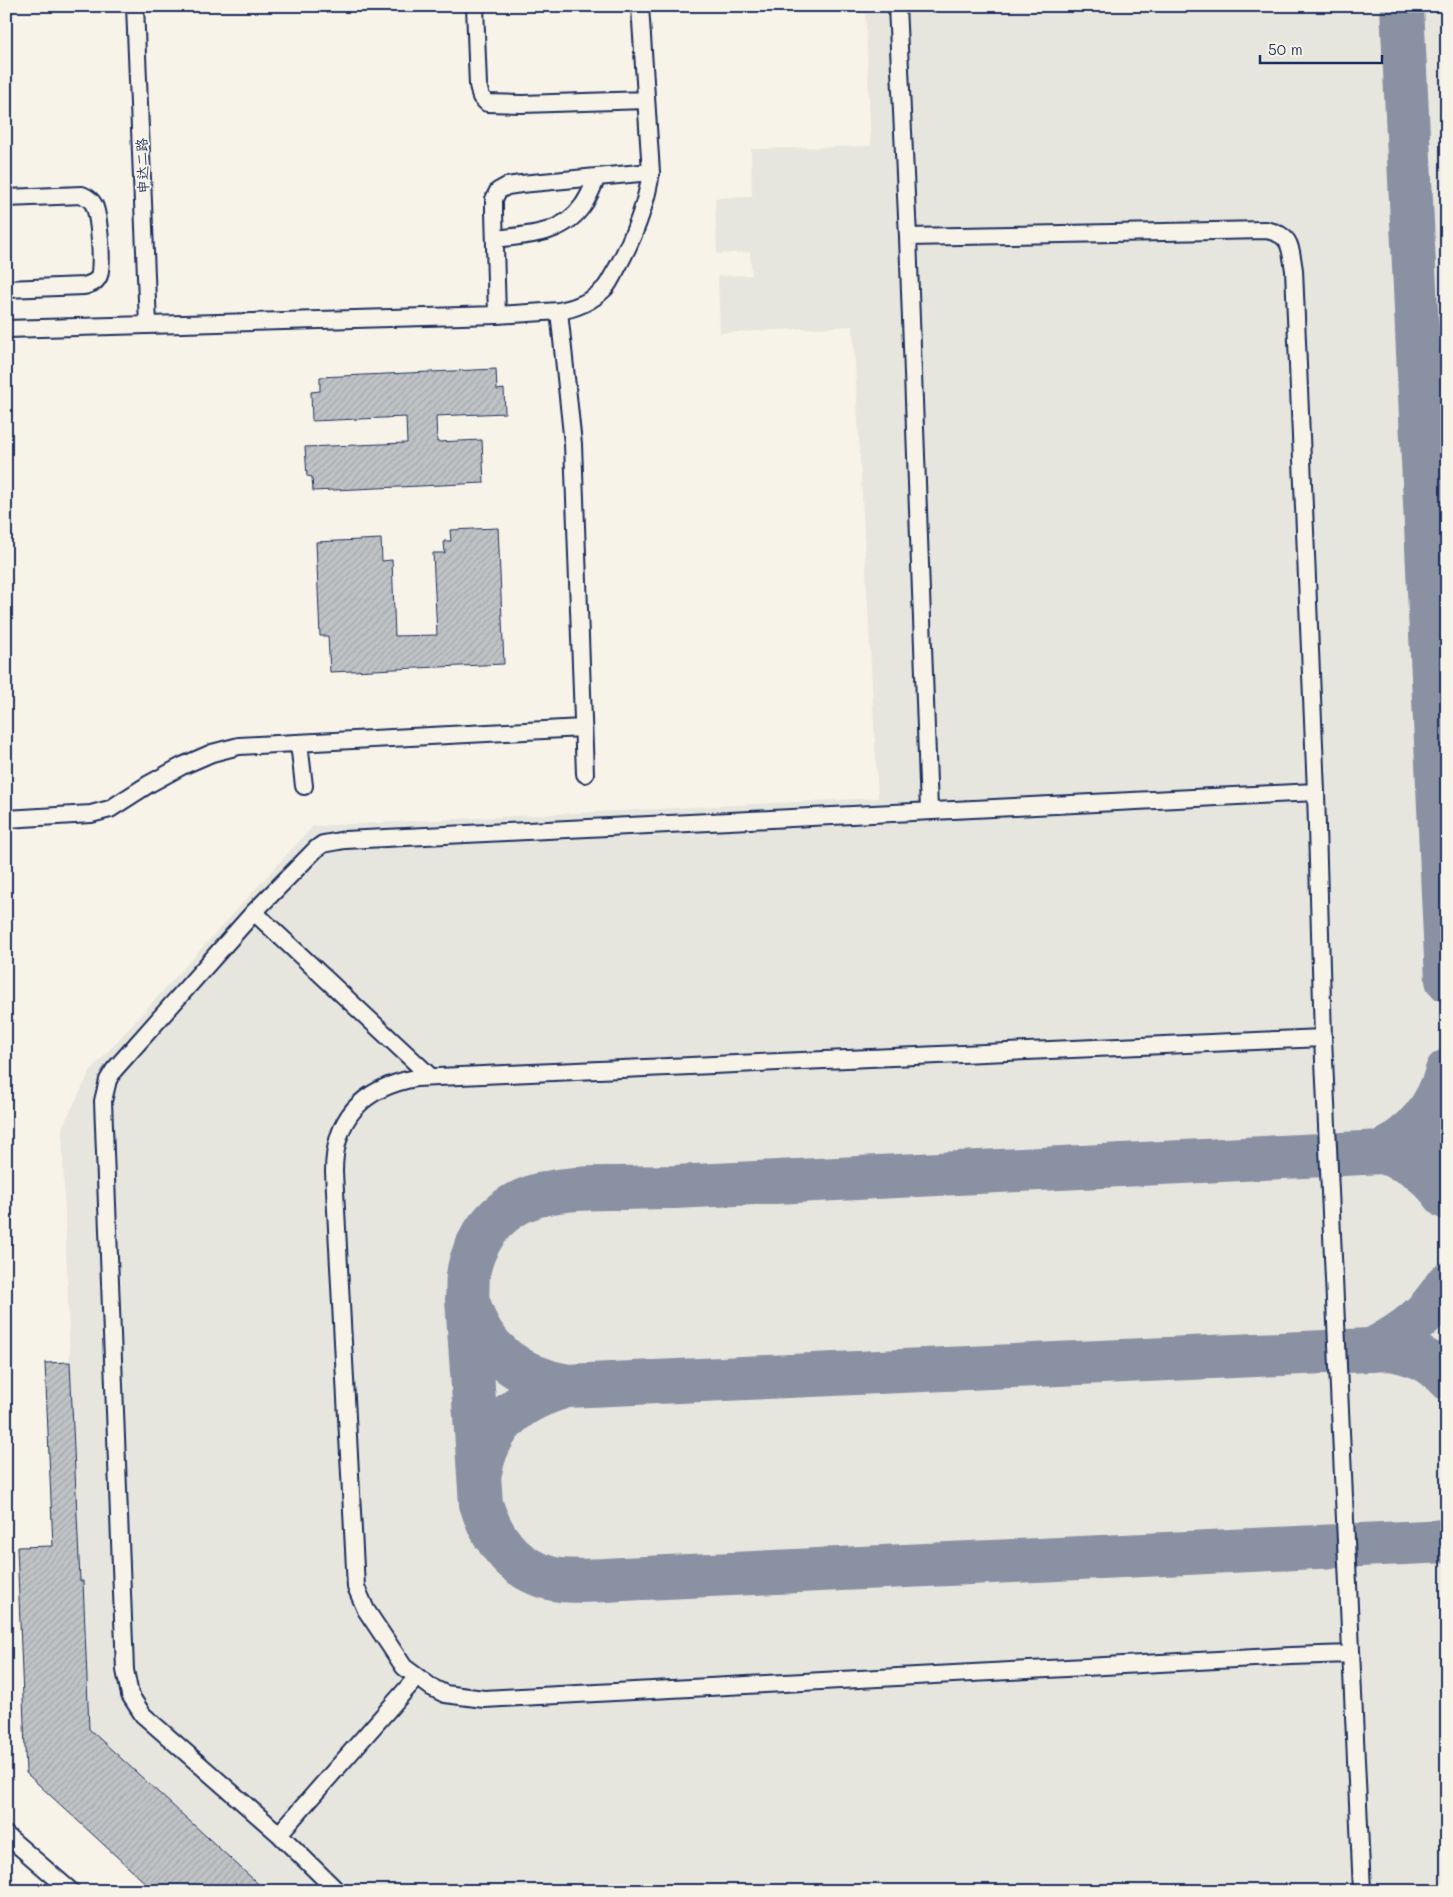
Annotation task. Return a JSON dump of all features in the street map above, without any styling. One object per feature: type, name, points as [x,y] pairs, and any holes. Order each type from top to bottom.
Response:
[{"type":"street","name":"申达二路","points":[[135,6],[148,325]]},
{"type":"street","points":[[475,6],[478,85],[481,97],[487,103],[522,104],[646,100]]},
{"type":"street","points":[[6,329],[497,315],[560,311],[589,302],[606,288],[632,238],[648,191],[651,172],[640,6]]},
{"type":"street","points":[[897,6],[908,237],[929,810]]},
{"type":"street","points":[[497,315],[494,199],[498,191],[507,186],[521,184],[651,172]]},
{"type":"street","points":[[495,239],[550,231],[563,224],[575,215],[583,205],[597,177]]},
{"type":"street","points":[[6,198],[82,195],[89,198],[94,205],[97,218],[101,263],[98,278],[92,284],[84,286],[6,289]]},
{"type":"street","points":[[908,237],[1266,230],[1279,232],[1287,239],[1291,252],[1294,270],[1316,792],[1323,1038],[1362,1891]]},
{"type":"street","points":[[560,311],[573,444],[585,774]]},
{"type":"street","points":[[6,819],[92,814],[102,811],[118,805],[149,784],[182,766],[212,753],[238,746],[582,728]]},
{"type":"street","points":[[299,743],[304,786]]},
{"type":"street","points":[[338,1891],[279,1834],[143,1714],[130,1695],[127,1684],[103,1101],[108,1080],[114,1070],[254,912],[316,849],[323,844],[334,841],[1316,792]]},
{"type":"street","points":[[254,912],[431,1077]]},
{"type":"street","points":[[1323,1038],[431,1077],[396,1081],[378,1089],[361,1101],[346,1120],[336,1143],[334,1157],[356,1587],[366,1610],[404,1667],[431,1687],[445,1694],[484,1699],[1351,1654]]},
{"type":"street","points":[[279,1834],[417,1677]]},
{"type":"street","points":[[6,1835],[71,1891]]},
{"type":"shaded area","points":[[865,6],[1447,6],[1447,1891],[154,1891],[26,1773],[17,1547],[53,1546],[45,1363],[70,1362],[62,1128],[91,1070],[313,826],[878,798],[853,326],[720,333],[718,276],[752,275],[750,252],[717,254],[715,198],[752,197],[751,149],[871,146]]},
{"type":"building","points":[[496,369],[497,390],[504,389],[505,413],[436,416],[437,442],[482,440],[484,483],[313,491],[312,477],[307,476],[305,447],[407,443],[406,417],[312,421],[311,392],[320,391],[320,377]]},
{"type":"building","points":[[498,528],[504,664],[330,672],[328,636],[320,636],[316,542],[381,539],[382,561],[392,560],[395,636],[437,635],[433,553],[445,553],[444,541],[451,541],[450,530]]},
{"type":"building","points":[[70,1362],[80,1581],[83,1581],[89,1729],[266,1891],[154,1891],[26,1773],[17,1547],[53,1546],[45,1363]]},
{"type":"taxiway","points":[[1402,6],[1447,980]]},
{"type":"taxiway","points":[[1384,1151],[1406,1136],[1424,1118],[1443,1084],[1447,1071]]},
{"type":"taxiway","points":[[1447,1142],[1383,1152],[675,1187],[571,1189],[535,1196],[518,1203],[489,1226],[478,1244],[469,1268],[467,1299],[481,1504],[492,1531],[509,1554],[531,1571],[545,1577],[560,1580],[592,1581],[1447,1541]]},
{"type":"taxiway","points":[[1383,1152],[1419,1169],[1433,1181],[1447,1198]]},
{"type":"taxiway","points":[[1372,1350],[1395,1337],[1414,1323],[1432,1305],[1447,1284]]},
{"type":"taxiway","points":[[470,1307],[484,1338],[507,1361],[535,1377],[567,1386],[1391,1349],[1422,1358],[1435,1366],[1447,1378]]},
{"type":"taxiway","points":[[480,1472],[491,1439],[510,1415],[521,1405],[550,1391],[567,1386]]}]
